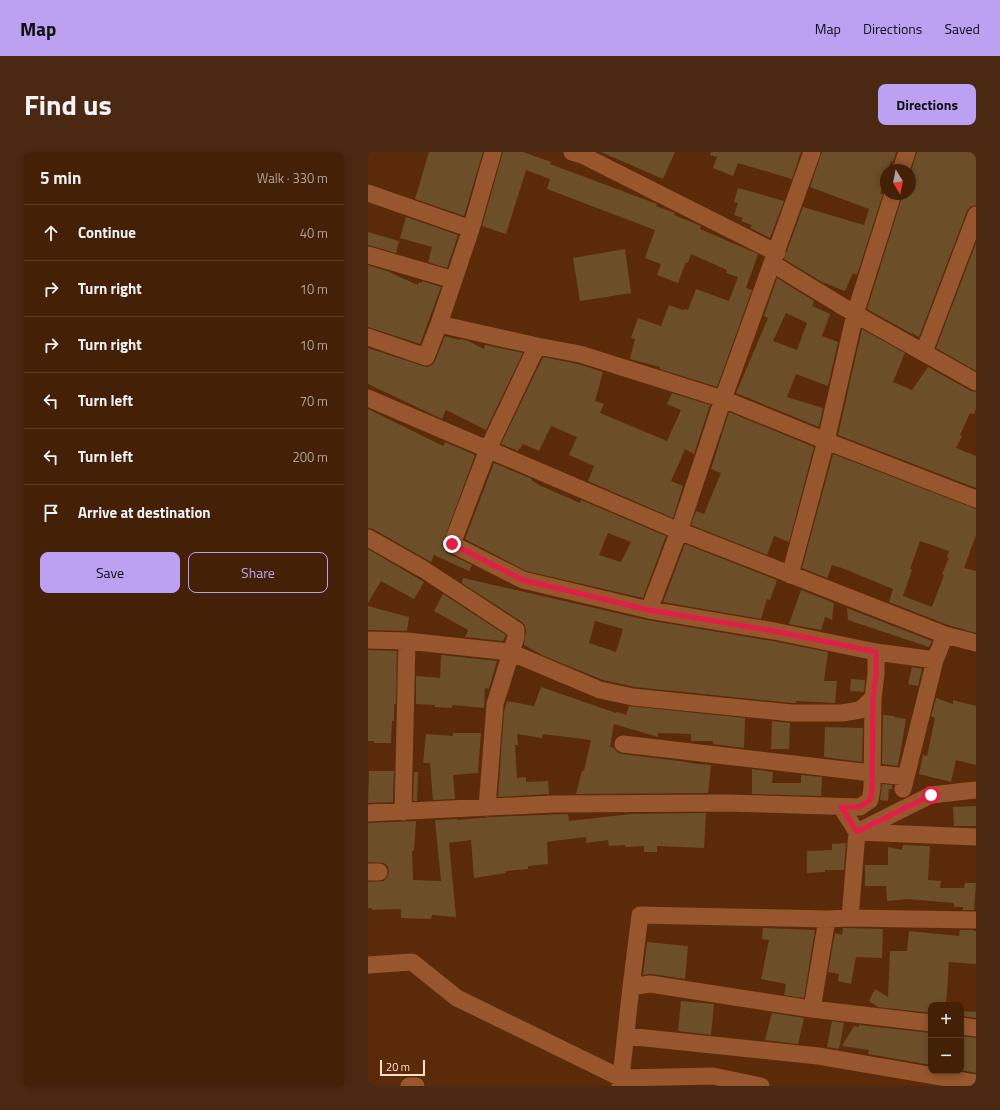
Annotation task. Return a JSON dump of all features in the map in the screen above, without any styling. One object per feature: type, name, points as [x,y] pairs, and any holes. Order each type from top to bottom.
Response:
[{"type":"street","points":[[368,337],[426,357],[440,324],[471,229],[493,152]]},
{"type":"street","points":[[649,610],[679,531],[723,399],[812,152]]},
{"type":"street","points":[[903,164],[907,152]]},
{"type":"street","points":[[579,153],[775,258],[855,314],[976,382]]},
{"type":"street","points":[[368,193],[471,229]]},
{"type":"street","points":[[790,575],[826,441],[855,314],[891,200]]},
{"type":"street","points":[[924,352],[976,215]]},
{"type":"street","points":[[368,255],[454,280]]},
{"type":"street","points":[[440,324],[536,346],[580,354],[723,399],[976,499]]},
{"type":"street","points":[[536,346],[488,449],[452,544],[523,580],[649,610],[774,631],[876,652],[935,660]]},
{"type":"street","points":[[368,398],[679,531],[944,635],[976,643]]},
{"type":"street","points":[[368,538],[423,569],[516,630],[516,637],[510,652],[495,704],[487,808]]},
{"type":"street","points":[[623,744],[871,773],[905,783],[935,660],[944,635]]},
{"type":"street","points":[[368,640],[406,641],[510,652],[600,690],[633,697],[806,713],[842,713],[860,710],[873,698]]},
{"type":"street","points":[[402,812],[406,641]]},
{"type":"street","points":[[368,813],[553,804],[728,803],[860,807],[870,800],[872,788],[873,698],[876,674],[876,652]]},
{"type":"street","points":[[857,832],[931,795],[976,790]]},
{"type":"street","points":[[841,807],[857,832],[850,918]]},
{"type":"street","points":[[857,832],[976,837]]},
{"type":"street","points":[[621,1082],[630,987],[640,915],[827,919],[976,920]]},
{"type":"street","points":[[812,1009],[827,919]]},
{"type":"street","points":[[368,965],[412,962],[457,998],[621,1082],[713,1076],[761,1086]]},
{"type":"street","points":[[630,987],[650,984],[812,1009],[928,1023]]},
{"type":"street","points":[[964,1026],[976,1028]]},
{"type":"street","points":[[626,1036],[818,1056],[976,1083]]},
{"type":"street","points":[[409,1086],[416,1086]]},
{"type":"building","points":[[429,152],[483,152],[464,216],[415,199]]},
{"type":"building","points":[[503,152],[523,152],[551,162],[550,164],[657,204],[656,206],[675,213],[674,215],[701,226],[700,229],[758,254],[746,288],[752,290],[717,387],[660,369],[660,367],[630,359],[635,339],[631,338],[638,318],[661,326],[669,305],[683,310],[688,310],[696,289],[729,301],[738,277],[726,273],[727,270],[691,254],[688,263],[686,262],[678,283],[657,275],[661,264],[645,258],[655,230],[547,189],[550,179],[526,170],[506,234],[482,226]]},
{"type":"building","points":[[601,152],[675,152],[663,179]]},
{"type":"building","points":[[711,152],[801,152],[792,179],[738,163],[733,176],[713,168],[717,157],[710,155]]},
{"type":"building","points":[[822,152],[896,152],[893,162],[891,161],[890,164],[880,164],[881,200],[857,275],[853,273],[845,291],[822,282],[784,259],[803,207],[864,225],[869,209],[810,187]]},
{"type":"building","points":[[917,152],[976,152],[976,205],[970,207],[967,211],[919,337],[867,309],[901,200],[916,200],[916,164],[913,164]]},
{"type":"building","points":[[738,188],[784,201],[770,238],[750,228],[752,225],[741,221],[743,218],[734,215],[738,203],[734,202]]},
{"type":"building","points":[[406,217],[458,235],[447,268],[428,262],[432,247],[400,238]]},
{"type":"building","points":[[368,232],[399,241],[396,253],[368,245]]},
{"type":"building","points":[[976,243],[976,371],[936,348]]},
{"type":"building","points":[[625,249],[631,293],[580,301],[573,258]]},
{"type":"building","points":[[368,265],[390,272],[418,285],[419,282],[422,283],[422,281],[441,287],[420,344],[368,327]]},
{"type":"building","points":[[777,278],[814,301],[812,306],[830,314],[822,336],[838,342],[828,386],[796,374],[787,397],[823,408],[819,427],[736,393],[768,318],[764,316]],"holes":[[[786,313],[807,323],[797,350],[773,341]]]},
{"type":"building","points":[[862,329],[905,353],[893,382],[912,390],[928,367],[971,391],[976,392],[976,408],[974,414],[970,413],[956,448],[976,456],[976,488],[838,435]]},
{"type":"building","points":[[445,336],[459,340],[466,340],[484,349],[485,345],[523,353],[486,430],[446,410],[442,419],[368,384],[368,348],[427,367],[432,365],[435,361]]},
{"type":"building","points":[[543,357],[578,364],[603,372],[595,401],[604,404],[600,413],[667,441],[681,410],[667,404],[672,393],[710,405],[694,454],[685,449],[671,481],[683,486],[673,518],[588,481],[594,466],[569,455],[577,437],[551,426],[539,451],[523,444],[518,451],[501,444]]},
{"type":"building","points":[[368,409],[443,446],[445,442],[475,455],[442,545],[447,553],[472,565],[469,571],[434,555],[431,562],[373,529],[368,528]]},
{"type":"building","points":[[729,412],[814,447],[789,542],[774,536],[767,555],[691,525],[696,511],[704,514],[721,473],[711,469]]},
{"type":"building","points":[[833,454],[976,509],[976,535],[964,568],[976,571],[976,633],[948,625],[889,602],[893,589],[842,568],[832,565],[827,578],[802,568]],"holes":[[[920,541],[949,551],[947,557],[949,558],[942,574],[944,575],[932,607],[903,596],[912,570],[910,569]]]},
{"type":"building","points":[[494,463],[532,479],[531,480],[541,486],[580,503],[581,500],[666,536],[643,598],[526,571],[465,539]],"holes":[[[608,533],[631,542],[621,562],[599,555]]]},
{"type":"building","points":[[685,544],[777,580],[770,600],[767,599],[761,619],[663,602]]},
{"type":"building","points":[[368,549],[424,582],[414,599],[381,581],[368,603]]},
{"type":"building","points":[[463,578],[647,620],[828,652],[824,681],[837,681],[835,703],[796,701],[796,703],[792,703],[635,687],[603,680],[544,656],[524,645],[526,630],[522,622],[462,583]],"holes":[[[595,621],[623,629],[616,652],[589,643]]]},
{"type":"building","points":[[801,590],[834,603],[832,620],[825,617],[821,630],[789,624]]},
{"type":"building","points":[[443,594],[506,635],[503,641],[465,637],[468,630],[434,611]]},
{"type":"building","points":[[368,606],[409,617],[407,631],[368,630]]},
{"type":"building","points":[[847,608],[932,641],[929,647],[848,620]]},
{"type":"building","points":[[368,650],[397,651],[396,704],[394,704],[394,721],[392,721],[391,743],[374,743],[374,741],[368,741]]},
{"type":"building","points":[[441,655],[497,661],[489,689],[485,688],[484,708],[452,705],[452,708],[435,707],[435,705],[416,704],[416,676],[440,678]]},
{"type":"building","points":[[912,667],[922,669],[918,686],[908,684]]},
{"type":"building","points":[[851,679],[865,680],[864,692],[850,691]]},
{"type":"building","points":[[541,687],[616,713],[626,715],[629,706],[745,718],[744,748],[713,744],[713,741],[691,741],[691,734],[658,733],[658,737],[614,724],[610,747],[614,748],[617,752],[622,754],[711,765],[708,793],[576,794],[582,771],[584,771],[591,740],[543,734],[542,738],[517,734],[518,745],[515,745],[517,778],[526,777],[526,782],[548,781],[549,794],[498,797],[504,712],[507,701],[534,706]]},
{"type":"building","points":[[936,698],[953,704],[953,700],[976,706],[976,765],[956,760],[951,782],[919,774],[923,755],[927,756],[935,718],[931,716]]},
{"type":"building","points":[[883,715],[906,719],[898,766],[882,764]]},
{"type":"building","points":[[772,721],[790,723],[789,749],[771,749]]},
{"type":"building","points":[[825,727],[863,728],[862,762],[824,757]]},
{"type":"building","points":[[453,733],[481,733],[478,773],[453,775],[455,799],[433,800],[430,763],[423,763],[426,734],[453,736]]},
{"type":"building","points":[[752,769],[773,772],[772,783],[801,783],[801,775],[822,777],[821,796],[752,794]]},
{"type":"building","points":[[369,771],[394,771],[393,802],[368,803]]},
{"type":"building","points":[[414,772],[418,772],[417,801],[413,801]]},
{"type":"building","points":[[882,784],[892,785],[892,789],[889,789],[888,801],[880,800]]},
{"type":"building","points":[[976,806],[976,826],[954,826],[953,807]]},
{"type":"building","points":[[706,813],[704,848],[657,846],[657,852],[644,852],[644,846],[609,846],[608,840],[586,843],[586,837],[552,841],[547,842],[548,864],[528,866],[528,869],[506,871],[506,873],[474,878],[471,840],[449,843],[456,917],[432,915],[431,919],[401,918],[401,909],[372,910],[372,908],[368,908],[368,882],[384,881],[389,872],[388,867],[384,863],[368,862],[368,823],[416,821],[414,851],[412,851],[413,880],[441,881],[435,820],[568,814],[569,821],[631,814]]},
{"type":"building","points":[[846,843],[844,870],[825,870],[825,872],[807,873],[807,851],[832,850],[832,844]]},
{"type":"building","points":[[903,845],[930,846],[928,880],[941,881],[940,888],[964,888],[965,883],[976,883],[974,910],[963,910],[963,907],[954,907],[954,903],[907,899],[887,901],[886,886],[865,886],[865,865],[888,865],[888,847],[902,850]]},
{"type":"building","points":[[763,928],[815,930],[804,998],[784,995],[786,984],[761,979],[769,940],[762,939]]},
{"type":"building","points":[[843,928],[883,929],[882,958],[856,957],[851,984],[838,981],[839,974],[828,972],[835,933],[842,935]]},
{"type":"building","points":[[960,930],[976,931],[976,964],[949,962],[946,1002],[928,1002],[928,1013],[878,1007],[869,1001],[875,989],[888,997],[890,951],[907,951],[909,931],[959,936]]},
{"type":"building","points":[[647,942],[688,946],[685,979],[652,974],[643,975]]},
{"type":"building","points":[[681,1001],[714,1004],[711,1035],[678,1031]]},
{"type":"building","points":[[964,1011],[976,1012],[976,1018],[964,1016]]},
{"type":"building","points":[[772,1013],[804,1018],[798,1044],[765,1040]]},
{"type":"building","points":[[832,1021],[844,1023],[839,1049],[827,1047]]},
{"type":"building","points":[[859,1025],[928,1033],[928,1064],[868,1054],[869,1050],[842,1046],[854,1026],[859,1027]]},
{"type":"building","points":[[964,1036],[976,1038],[976,1073],[964,1071]]},
{"type":"route","points":[[452,544],[523,580],[649,610],[774,631],[876,652],[876,674],[873,698],[872,788],[870,800],[860,807],[841,807],[857,832],[931,795]]}]
